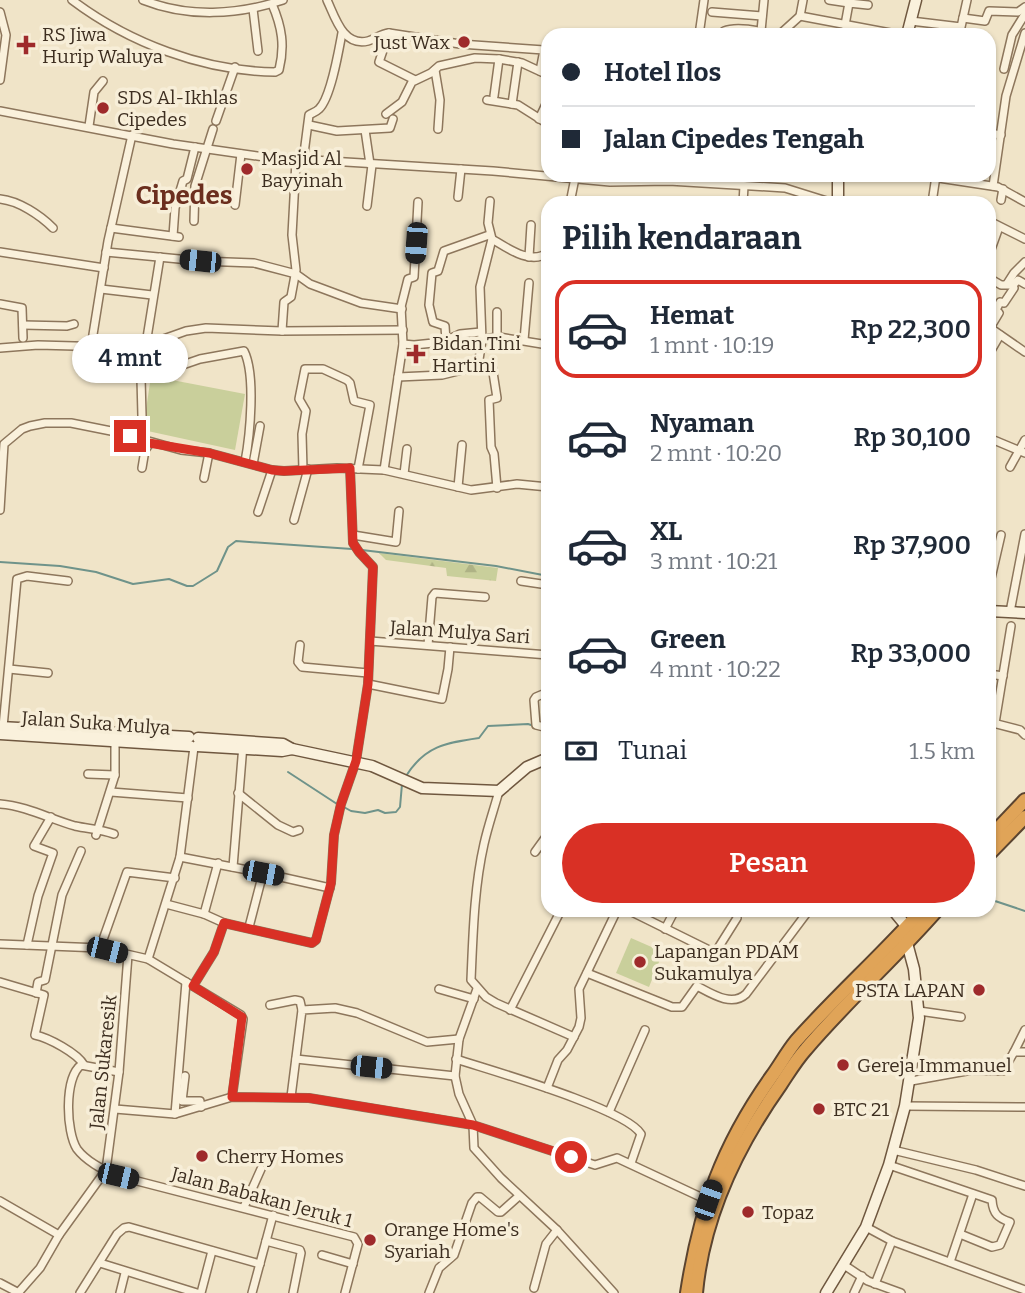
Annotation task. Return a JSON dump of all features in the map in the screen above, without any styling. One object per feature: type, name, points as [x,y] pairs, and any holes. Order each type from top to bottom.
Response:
[{"type":"highway","points":[[996,831],[1025,800]]},
{"type":"highway","points":[[996,848],[1023,824]]},
{"type":"highway","points":[[687,1293],[696,1240],[720,1162],[747,1111],[789,1051],[916,917]]},
{"type":"highway","points":[[696,1293],[704,1247],[717,1203],[746,1135],[804,1050],[931,917]]},
{"type":"street","points":[[72,0],[118,31],[164,51],[199,61],[268,72],[279,70],[283,52],[282,36],[268,3]]},
{"type":"street","points":[[143,0],[177,10],[213,13],[253,9],[283,0]]},
{"type":"street","points":[[327,0],[342,33],[356,41],[366,41],[389,33],[494,47],[541,50]]},
{"type":"street","points":[[700,28],[704,0]]},
{"type":"street","points":[[761,28],[764,0]]},
{"type":"street","points":[[787,28],[800,16],[803,0]]},
{"type":"street","points":[[829,0],[868,5]]},
{"type":"street","points":[[908,28],[916,0]]},
{"type":"street","points":[[911,21],[961,27],[967,0]]},
{"type":"street","points":[[841,28],[849,3]]},
{"type":"street","points":[[963,18],[985,20],[989,11],[1018,12],[1025,7]]},
{"type":"street","points":[[253,9],[258,51]]},
{"type":"street","points":[[0,12],[6,35],[0,80]]},
{"type":"street","points":[[712,12],[762,16]]},
{"type":"street","points":[[1004,69],[1012,35],[1025,14]]},
{"type":"street","points":[[800,16],[861,28]]},
{"type":"street","points":[[282,331],[284,302],[291,297],[296,274],[292,235],[300,161],[310,114],[319,110],[327,92],[342,33]]},
{"type":"street","points":[[389,33],[379,62],[415,80]]},
{"type":"street","points":[[996,167],[1006,96],[1025,33]]},
{"type":"street","points":[[309,125],[337,131],[390,128],[390,117],[415,80],[439,66],[475,58],[518,62],[540,71],[541,66]]},
{"type":"street","points":[[499,59],[491,98],[524,108],[539,119],[541,115]]},
{"type":"street","points":[[512,104],[518,62]]},
{"type":"street","points":[[194,220],[195,186],[199,180],[205,149],[235,67]]},
{"type":"street","points":[[435,70],[440,100],[439,129]]},
{"type":"street","points":[[89,126],[94,92],[103,81]]},
{"type":"street","points":[[0,111],[205,149],[300,161],[541,173]]},
{"type":"street","points":[[365,130],[371,164],[367,206]]},
{"type":"street","points":[[996,134],[1001,135]]},
{"type":"street","points":[[91,347],[106,252],[132,135]]},
{"type":"street","points":[[111,228],[171,238],[175,208],[183,181],[187,179],[192,164],[195,147]]},
{"type":"street","points":[[235,205],[242,154]]},
{"type":"street","points":[[458,197],[461,169]]},
{"type":"street","points":[[707,182],[785,188],[806,196]]},
{"type":"street","points":[[933,196],[935,182]]},
{"type":"street","points":[[970,182],[1003,189],[1025,202]]},
{"type":"street","points":[[993,186],[994,182]]},
{"type":"street","points":[[743,196],[744,186]]},
{"type":"street","points":[[1001,200],[1003,189]]},
{"type":"street","points":[[0,199],[14,202],[36,214],[53,228]]},
{"type":"street","points":[[478,366],[482,335],[480,287],[490,237],[490,201]]},
{"type":"street","points":[[384,470],[403,344],[402,309],[408,279],[414,277],[418,202]]},
{"type":"street","points":[[529,257],[531,225]]},
{"type":"street","points":[[996,226],[1025,239]]},
{"type":"street","points":[[996,235],[999,227]]},
{"type":"street","points":[[446,341],[444,325],[433,322],[429,309],[432,273],[438,271],[444,251],[490,237],[522,256],[541,256]]},
{"type":"street","points":[[106,252],[200,261],[240,261],[296,274],[310,284],[358,302],[402,309]]},
{"type":"street","points":[[0,253],[104,268]]},
{"type":"street","points":[[146,344],[160,257]]},
{"type":"street","points":[[1010,284],[1014,273],[1025,262]]},
{"type":"street","points":[[996,282],[1001,285],[1018,280],[1025,284]]},
{"type":"street","points":[[524,340],[529,283]]},
{"type":"street","points":[[996,310],[1014,288],[1010,284]]},
{"type":"street","points":[[101,289],[152,295]]},
{"type":"street","points":[[0,304],[22,308],[23,338]]},
{"type":"street","points":[[497,312],[497,337]]},
{"type":"street","points":[[23,324],[74,324]]},
{"type":"street","points":[[0,348],[146,344],[186,331],[206,328],[282,331],[403,330]]},
{"type":"street","points":[[996,332],[1025,352]]},
{"type":"street","points":[[403,344],[446,341],[460,334],[541,344]]},
{"type":"street","points":[[996,342],[1000,335]]},
{"type":"street","points":[[138,439],[142,416],[141,378],[145,370],[168,370],[200,359],[244,351],[248,363],[250,400],[249,463]]},
{"type":"street","points":[[398,377],[442,375],[478,366],[492,366],[497,398],[489,401],[491,447],[497,488]]},
{"type":"street","points":[[166,904],[204,914],[224,923],[315,942],[330,888],[334,835],[340,806],[356,761],[368,684],[373,567],[359,552],[353,539],[354,468],[370,405],[354,401],[350,383],[323,369],[305,369],[300,394],[300,401],[306,411],[302,434],[305,469],[294,520]]},
{"type":"street","points":[[0,510],[1,449],[5,442],[22,429],[45,423],[80,424],[149,443],[209,453],[272,470],[384,470],[471,490],[527,484],[541,486]]},
{"type":"street","points":[[249,463],[260,426]]},
{"type":"street","points":[[1010,467],[1022,452],[1025,440]]},
{"type":"street","points":[[996,441],[1022,452]]},
{"type":"street","points":[[142,468],[149,443]]},
{"type":"street","points":[[458,487],[462,445]]},
{"type":"street","points":[[404,474],[407,449]]},
{"type":"street","points":[[204,478],[209,453]]},
{"type":"street","points":[[258,512],[272,470]]},
{"type":"street","points":[[353,539],[396,542],[399,511]]},
{"type":"street","points":[[1010,612],[1025,534]]},
{"type":"street","points":[[996,559],[1002,535]]},
{"type":"street","points":[[1,729],[17,579],[27,576],[68,581]]},
{"type":"street","points":[[521,581],[541,584]]},
{"type":"street","points":[[428,645],[434,594],[485,597]]},
{"type":"street","points":[[996,611],[1025,613]]},
{"type":"street","points":[[996,706],[1011,626]]},
{"type":"street","name":"Jalan Mulya Sari","points":[[370,641],[541,654]]},
{"type":"street","points":[[300,645],[298,662],[302,667],[368,673]]},
{"type":"street","points":[[368,684],[442,699],[450,647]]},
{"type":"street","points":[[9,669],[48,674]]},
{"type":"street","points":[[996,675],[1003,676]]},
{"type":"street","points":[[541,695],[535,698],[536,725],[541,726]]},
{"type":"street","points":[[996,724],[1020,730],[1025,735]]},
{"type":"street","name":"Jalan Suka Mulya","points":[[1,729],[194,743],[283,744],[356,761],[384,770],[422,788],[499,791]]},
{"type":"street","points":[[97,831],[111,792],[115,738]]},
{"type":"street","points":[[148,959],[180,857],[194,743]]},
{"type":"street","points":[[233,867],[243,745]]},
{"type":"street","points":[[541,761],[527,767],[499,791],[484,845],[474,911],[471,980],[486,997],[574,1037]]},
{"type":"street","points":[[88,774],[114,775]]},
{"type":"street","points":[[111,792],[188,798]]},
{"type":"street","points":[[238,793],[278,825],[293,832],[299,830]]},
{"type":"street","points":[[0,804],[13,805],[76,826],[114,834]]},
{"type":"street","points":[[27,945],[38,896],[53,853],[34,846],[51,817]]},
{"type":"street","points":[[535,852],[541,844]]},
{"type":"street","points":[[36,993],[38,982],[45,980],[62,895],[81,851]]},
{"type":"street","points":[[180,857],[330,888]]},
{"type":"street","points":[[204,914],[218,863]]},
{"type":"street","points":[[100,948],[127,872],[175,878]]},
{"type":"street","points":[[249,927],[263,873]]},
{"type":"street","points":[[510,1010],[557,917]]},
{"type":"street","points":[[547,1088],[558,1060],[574,1037],[581,1018],[578,992],[614,917]]},
{"type":"street","points":[[642,917],[715,953],[737,918]]},
{"type":"street","points":[[665,929],[671,917]]},
{"type":"street","points":[[587,973],[672,1007],[682,1007],[697,986],[730,1000],[738,999],[746,993],[804,917]]},
{"type":"street","points":[[899,917],[907,927]]},
{"type":"street","points":[[175,1114],[190,984],[214,952],[224,923]]},
{"type":"street","points":[[826,1293],[866,1227],[889,1165],[911,1082],[919,1011],[914,969],[907,943]]},
{"type":"street","points":[[0,944],[100,948],[148,959],[242,1017],[232,1097]]},
{"type":"street","name":"Jalan Sukaresik","points":[[106,1170],[120,1072],[128,955]]},
{"type":"street","points":[[0,982],[44,997],[33,1035],[50,1040],[78,1057],[83,1065],[120,1072]]},
{"type":"street","points":[[439,989],[474,999]]},
{"type":"street","points":[[477,989],[459,1039],[455,1076],[458,1094],[473,1125],[474,1148],[614,1293]]},
{"type":"street","points":[[270,1005],[300,1001],[302,1010],[291,1097]]},
{"type":"street","points":[[302,1010],[335,1008],[357,1013],[427,1042],[459,1039]]},
{"type":"street","points":[[919,1011],[961,1017]]},
{"type":"street","points":[[609,1112],[645,1030]]},
{"type":"street","points":[[911,1082],[972,1070],[1003,1071],[1025,1030]]},
{"type":"street","points":[[1014,1052],[1025,1052]]},
{"type":"street","points":[[296,1059],[455,1076]]},
{"type":"street","points":[[456,1059],[547,1088],[609,1112],[640,1131],[641,1137],[631,1163]]},
{"type":"street","name":"Jalan Babakan Jeruk 1","points":[[83,1065],[78,1066],[74,1072],[69,1115],[74,1143],[82,1156],[118,1176],[354,1237],[358,1244],[345,1293]]},
{"type":"street","points":[[185,1076],[181,1101],[200,1101],[201,1107]]},
{"type":"street","points":[[116,1109],[175,1114],[232,1097],[309,1098],[473,1125],[595,1165],[617,1158],[708,1200]]},
{"type":"street","points":[[905,1106],[1025,1107]]},
{"type":"street","points":[[894,1147],[1025,1185]]},
{"type":"street","points":[[889,1165],[992,1200],[993,1210],[999,1218],[1010,1222],[1000,1245],[992,1247],[960,1234]]},
{"type":"street","points":[[244,1207],[261,1169]]},
{"type":"street","points":[[0,1283],[19,1293],[40,1268],[59,1235],[106,1170]]},
{"type":"street","points":[[950,1262],[973,1194]]},
{"type":"street","points":[[429,1293],[439,1268],[454,1255],[472,1203],[477,1197],[501,1212],[519,1196]]},
{"type":"street","points":[[0,1201],[59,1235]]},
{"type":"street","points":[[252,1293],[273,1214]]},
{"type":"street","points":[[80,1293],[117,1234],[129,1227],[260,1264]]},
{"type":"street","points":[[866,1227],[892,1241],[1025,1290]]},
{"type":"street","points":[[534,1288],[545,1248],[556,1230]]},
{"type":"street","points":[[265,1241],[300,1250],[302,1256],[293,1293]]},
{"type":"street","points":[[875,1284],[892,1241]]},
{"type":"street","points":[[100,1263],[125,1273],[199,1293],[212,1251]]},
{"type":"street","points":[[322,1255],[353,1264]]},
{"type":"street","points":[[844,1265],[875,1284],[901,1293]]},
{"type":"street","points":[[120,1293],[125,1273]]},
{"type":"street","points":[[854,1293],[862,1276]]},
{"type":"street","points":[[158,1293],[160,1283]]},
{"type":"green space","points":[[151,376],[245,394],[235,450],[143,430]]},
{"type":"green space","points":[[379,553],[498,568],[496,581],[447,576],[446,568],[386,560]]},
{"type":"green space","name":"Lapangan PDAM Sukamulya","points":[[631,938],[663,952],[649,987],[616,973]]},
{"type":"waterway","points":[[0,562],[60,566],[96,572],[133,584],[169,579],[193,586],[217,571],[228,547],[236,541],[352,549]]},
{"type":"waterway","points":[[362,550],[496,566],[541,575]]},
{"type":"waterway","points":[[406,776],[428,752],[446,744],[479,738],[488,726],[534,726]]},
{"type":"waterway","points":[[288,772],[337,804]]},
{"type":"waterway","points":[[342,806],[351,811],[365,813],[378,810],[385,813],[396,812],[400,807],[402,784]]},
{"type":"waterway","points":[[996,901],[1025,911]]},
{"type":"place","name":"Just Wax","points":[[464,42]]},
{"type":"place","name":"RS Jiwa Hurip Waluya","points":[[26,45]]},
{"type":"place","name":"SDS Al-Ikhlas Cipedes","points":[[103,108]]},
{"type":"place","name":"Masjid Al Bayyinah","points":[[247,169]]},
{"type":"place","name":"Bidan Tini Hartini","points":[[416,354]]},
{"type":"place","name":"Lapangan PDAM Sukamulya","points":[[640,962]]},
{"type":"place","name":"PSTA LAPAN","points":[[979,990]]},
{"type":"place","name":"Gereja Immanuel","points":[[843,1065]]},
{"type":"place","name":"BTC 21","points":[[819,1109]]},
{"type":"place","name":"Cherry Homes","points":[[202,1156]]},
{"type":"place","name":"Topaz","points":[[748,1212]]},
{"type":"place","name":"Orange Home's Syariah","points":[[370,1240]]},
{"type":"district","name":"Cipedes","points":[[184,195]]},
{"type":"route","points":[[130,436],[149,443],[209,453],[272,470],[350,468],[353,543],[373,567],[368,684],[356,761],[341,804],[334,835],[331,883],[316,940],[312,943],[224,923],[214,952],[193,986],[243,1018],[232,1097],[309,1098],[473,1125],[571,1157]]}]
